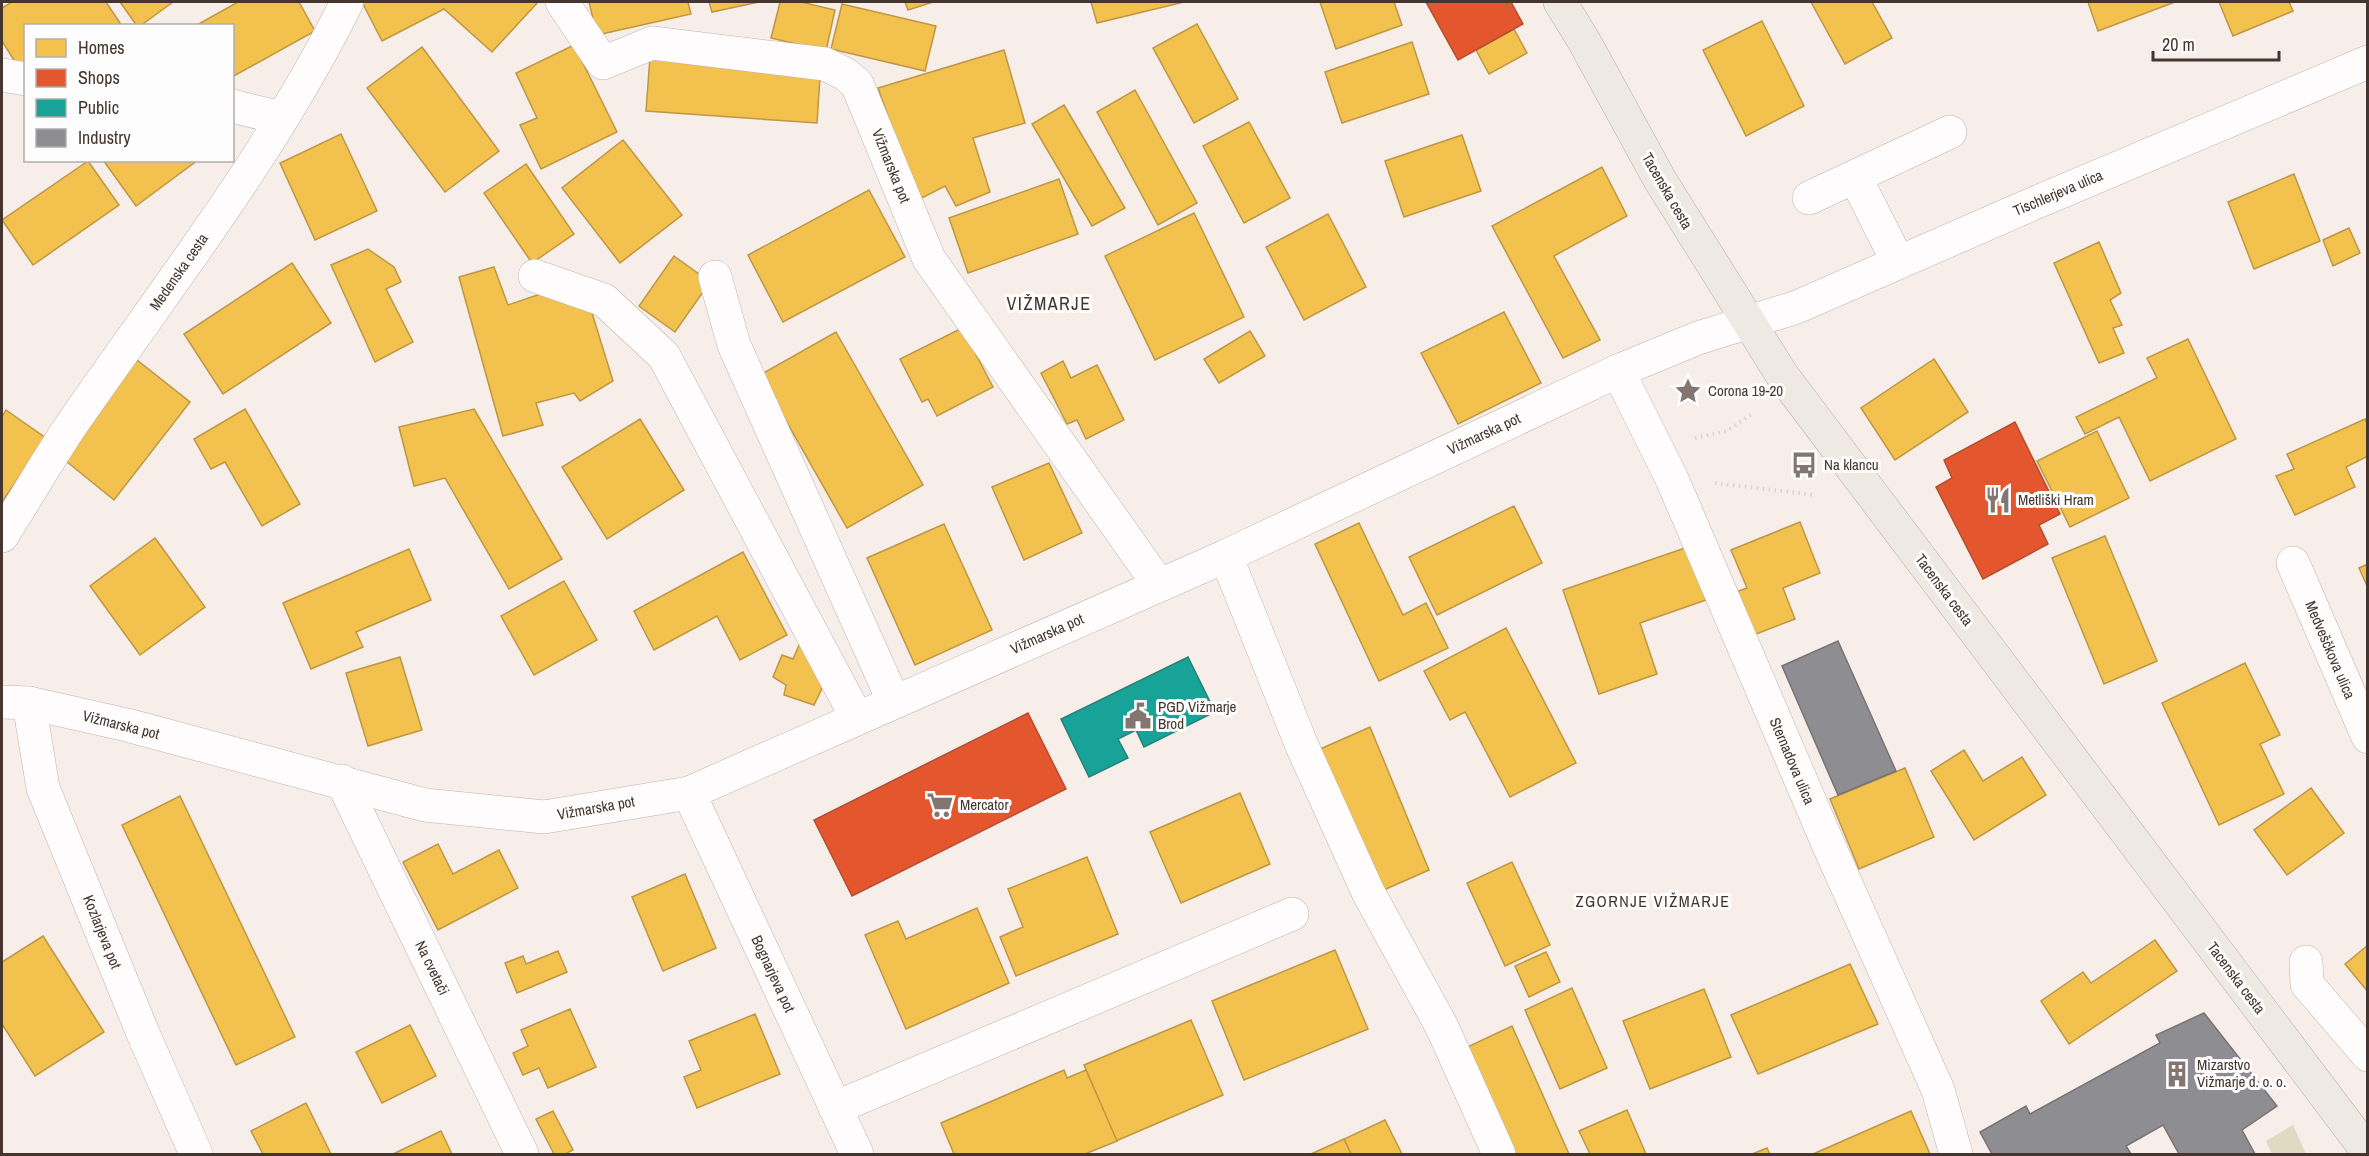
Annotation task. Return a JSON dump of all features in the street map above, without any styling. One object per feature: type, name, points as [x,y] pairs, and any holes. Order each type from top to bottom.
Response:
[{"type":"main road","name":"Tacenska cesta","points":[[1560,2],[1584,41],[1660,180],[1748,324],[1789,385],[2367,1152]]},
{"type":"street","name":"Medenska cesta","points":[[2,537],[73,423],[233,196],[323,51],[347,2]]},
{"type":"street","name":"Vižmarska pot","points":[[562,2],[603,63],[652,43],[825,64],[845,74],[857,84],[929,259],[1159,585]]},
{"type":"street","points":[[1573,2],[1584,41]]},
{"type":"street","name":"Tischlerjeva ulica","points":[[1748,324],[1797,307],[2367,62]]},
{"type":"street","points":[[2,75],[24,79]]},
{"type":"street","points":[[234,106],[281,118]]},
{"type":"street","points":[[1809,198],[1950,132]]},
{"type":"street","points":[[1855,177],[1898,262]]},
{"type":"street","points":[[535,276],[604,300],[664,356],[857,718]]},
{"type":"street","points":[[715,277],[734,345],[894,702]]},
{"type":"street","name":"Vižmarska pot","points":[[16,702],[127,725],[425,805],[544,817],[688,793],[1226,556],[1618,371],[1698,338],[1748,324]]},
{"type":"street","name":"Sternadova ulica","points":[[1618,371],[1672,479],[1829,846],[1938,1090],[1956,1155]]},
{"type":"street","points":[[1226,556],[1302,747],[1368,892],[1442,1027],[1500,1155]]},
{"type":"street","name":"Medveščkova ulica","points":[[2293,563],[2367,737]]},
{"type":"street","name":"Kozlarjeva pot","points":[[16,702],[43,788],[142,1031],[196,1155]]},
{"type":"street","name":"Na cvetači","points":[[342,781],[522,1155]]},
{"type":"street","name":"Bognarjeva pot","points":[[688,793],[857,1155]]},
{"type":"street","points":[[835,1108],[1292,914]]},
{"type":"street","points":[[2306,962],[2307,984],[2367,1055]]},
{"type":"path","points":[[1656,447],[1727,431],[1753,413]]},
{"type":"path","points":[[1672,479],[1815,495]]},
{"type":"shaded area","points":[[2293,1125],[2306,1154],[2272,1154],[2266,1141]]},
{"type":"building: Homes","points":[[12,2],[106,2],[121,24],[24,24],[24,72],[22,73],[2,41],[2,8]]},
{"type":"building: Homes","points":[[120,2],[173,2],[143,24],[136,24]]},
{"type":"building: Homes","points":[[238,2],[299,2],[315,31],[234,76],[234,24],[199,24]]},
{"type":"building: Homes","points":[[362,2],[538,2],[492,52],[444,9],[382,41]]},
{"type":"building: Homes","points":[[589,2],[688,2],[691,14],[597,35]]},
{"type":"building: Homes","points":[[709,2],[759,2],[712,12]]},
{"type":"building: Homes","points":[[780,2],[801,2],[835,10],[826,51],[771,38]]},
{"type":"building: Homes","points":[[905,2],[933,2],[908,10]]},
{"type":"building: Homes","points":[[1091,2],[1184,2],[1097,23]]},
{"type":"building: Homes","points":[[1320,2],[1394,2],[1402,25],[1336,49]]},
{"type":"building: Homes","points":[[1811,2],[1872,2],[1892,38],[1845,64]]},
{"type":"building: Homes","points":[[2088,2],[2175,2],[2098,31]]},
{"type":"building: Homes","points":[[2219,2],[2289,2],[2293,11],[2233,36]]},
{"type":"building: Homes","points":[[842,4],[936,26],[925,71],[831,49]]},
{"type":"building: Homes","points":[[1762,21],[1804,106],[1746,136],[1703,50]]},
{"type":"building: Homes","points":[[1197,24],[1238,99],[1194,123],[1153,48]]},
{"type":"building: Homes","points":[[1514,29],[1527,53],[1489,74],[1476,50]]},
{"type":"building: Homes","points":[[1412,42],[1429,94],[1342,123],[1325,72]]},
{"type":"building: Homes","points":[[574,45],[617,132],[541,169],[520,125],[537,118],[516,73]]},
{"type":"building: Homes","points":[[422,47],[499,151],[445,192],[367,88]]},
{"type":"building: Homes","points":[[1004,50],[1025,123],[973,138],[990,192],[956,206],[945,186],[918,200],[878,88]]},
{"type":"building: Homes","points":[[650,57],[820,77],[817,123],[646,111]]},
{"type":"building: Homes","points":[[1135,90],[1197,203],[1158,225],[1097,112]]},
{"type":"building: Homes","points":[[1064,105],[1125,208],[1092,226],[1032,124]]},
{"type":"building: Homes","points":[[1249,122],[1290,198],[1244,223],[1203,146]]},
{"type":"building: Homes","points":[[341,134],[377,211],[315,240],[280,163]]},
{"type":"building: Homes","points":[[1462,135],[1481,191],[1404,217],[1385,161]]},
{"type":"building: Homes","points":[[623,140],[682,215],[620,263],[562,188]]},
{"type":"building: Homes","points":[[87,162],[119,205],[33,265],[2,220]]},
{"type":"building: Homes","points":[[104,162],[195,162],[136,206]]},
{"type":"building: Homes","points":[[526,164],[574,234],[532,263],[484,193]]},
{"type":"building: Homes","points":[[1602,167],[1627,216],[1554,256],[1600,340],[1563,358],[1492,226]]},
{"type":"building: Homes","points":[[2294,174],[2320,241],[2254,269],[2228,202]]},
{"type":"building: Homes","points":[[1059,179],[1078,234],[968,273],[949,218]]},
{"type":"building: Homes","points":[[869,190],[905,257],[783,322],[748,255]]},
{"type":"building: Homes","points":[[1194,213],[1244,317],[1155,360],[1105,256]]},
{"type":"building: Homes","points":[[1328,214],[1366,287],[1304,320],[1266,247]]},
{"type":"building: Homes","points":[[2349,228],[2360,253],[2333,266],[2323,240]]},
{"type":"building: Homes","points":[[2099,242],[2121,293],[2110,300],[2122,325],[2113,328],[2124,353],[2099,363],[2054,263]]},
{"type":"building: Homes","points":[[368,249],[394,267],[401,282],[386,289],[413,342],[375,362],[331,265]]},
{"type":"building: Homes","points":[[674,256],[710,282],[675,332],[639,306]]},
{"type":"building: Homes","points":[[292,263],[331,323],[223,394],[184,334]]},
{"type":"building: Homes","points":[[494,267],[508,305],[549,291],[592,313],[613,381],[580,401],[574,393],[536,403],[543,425],[503,436],[459,277]]},
{"type":"building: Homes","points":[[1504,312],[1541,383],[1458,424],[1421,353]]},
{"type":"building: Homes","points":[[962,328],[993,387],[937,416],[928,399],[922,402],[900,359]]},
{"type":"building: Homes","points":[[1250,331],[1265,356],[1219,383],[1204,359]]},
{"type":"building: Homes","points":[[836,332],[923,485],[847,528],[760,375]]},
{"type":"building: Homes","points":[[2188,339],[2236,439],[2150,481],[2119,417],[2085,434],[2076,417],[2157,378],[2147,358]]},
{"type":"building: Homes","points":[[1934,359],[1968,412],[1895,460],[1861,408]]},
{"type":"building: Homes","points":[[137,360],[190,402],[114,500],[61,457]]},
{"type":"building: Homes","points":[[1063,361],[1071,378],[1097,365],[1124,420],[1086,439],[1077,420],[1067,424],[1041,373]]},
{"type":"building: Homes","points":[[245,409],[300,504],[262,526],[225,462],[211,469],[194,439]]},
{"type":"building: Homes","points":[[474,409],[562,559],[509,589],[445,478],[414,486],[399,427]]},
{"type":"building: Homes","points":[[6,410],[46,438],[2,502],[2,417]]},
{"type":"building: Homes","points":[[640,419],[684,490],[607,539],[562,467]]},
{"type":"building: Homes","points":[[2365,419],[2368,425],[2368,456],[2346,467],[2355,487],[2295,515],[2276,476],[2294,469],[2287,454]]},
{"type":"building: Homes","points":[[2097,431],[2129,498],[2070,527],[2037,461]]},
{"type":"building: Homes","points":[[1049,463],[1082,533],[1024,560],[992,487]]},
{"type":"building: Homes","points":[[1514,506],[1542,563],[1437,615],[1409,557]]},
{"type":"building: Homes","points":[[1800,522],[1820,573],[1783,588],[1795,619],[1751,636],[1733,593],[1747,588],[1731,550]]},
{"type":"building: Homes","points":[[1359,523],[1403,615],[1426,603],[1448,648],[1379,681],[1315,544]]},
{"type":"building: Homes","points":[[944,524],[992,630],[915,665],[867,558]]},
{"type":"building: Homes","points":[[2105,536],[2157,661],[2104,684],[2052,558]]},
{"type":"building: Homes","points":[[155,538],[205,607],[140,655],[90,586]]},
{"type":"building: Homes","points":[[1688,547],[1706,600],[1640,623],[1657,674],[1599,694],[1563,590]]},
{"type":"building: Homes","points":[[409,549],[431,600],[356,632],[363,647],[311,669],[283,603]]},
{"type":"building: Homes","points":[[743,552],[787,635],[740,660],[717,616],[654,650],[634,611]]},
{"type":"building: Homes","points":[[2368,564],[2368,588],[2359,568]]},
{"type":"building: Homes","points":[[564,581],[597,640],[534,675],[501,616]]},
{"type":"building: Homes","points":[[1506,628],[1576,763],[1510,797],[1465,712],[1450,720],[1424,671]]},
{"type":"building: Homes","points":[[800,643],[828,676],[814,705],[784,695],[786,685],[773,677],[782,655],[793,659]]},
{"type":"building: Homes","points":[[400,657],[422,730],[368,746],[346,673]]},
{"type":"building: Homes","points":[[2245,663],[2280,735],[2260,744],[2284,794],[2219,825],[2162,703]]},
{"type":"building: Homes","points":[[1370,727],[1429,870],[1377,893],[1318,750]]},
{"type":"building: Homes","points":[[1964,750],[1983,781],[2022,757],[2046,795],[1974,840],[1931,771]]},
{"type":"building: Homes","points":[[1905,768],[1934,837],[1859,869],[1830,799]]},
{"type":"building: Homes","points":[[2311,788],[2344,833],[2287,875],[2254,830]]},
{"type":"building: Homes","points":[[1240,793],[1270,864],[1181,903],[1150,832]]},
{"type":"building: Homes","points":[[180,796],[295,1037],[236,1065],[122,825]]},
{"type":"building: Homes","points":[[438,844],[453,874],[499,850],[518,888],[438,930],[403,862]]},
{"type":"building: Homes","points":[[1087,857],[1118,934],[1016,976],[1000,937],[1023,927],[1008,889]]},
{"type":"building: Homes","points":[[1512,862],[1550,945],[1505,966],[1467,883]]},
{"type":"building: Homes","points":[[685,874],[716,948],[663,971],[632,897]]},
{"type":"building: Homes","points":[[977,908],[1009,983],[906,1029],[865,935],[898,921],[906,939]]},
{"type":"building: Homes","points":[[43,936],[104,1032],[35,1076],[2,1024],[2,962]]},
{"type":"building: Homes","points":[[2155,940],[2177,971],[2069,1044],[2041,1001],[2083,972],[2091,983]]},
{"type":"building: Homes","points":[[2368,945],[2368,992],[2345,964]]},
{"type":"building: Homes","points":[[1335,950],[1368,1029],[1244,1080],[1212,1001]]},
{"type":"building: Homes","points":[[558,951],[567,972],[517,993],[505,963],[523,956],[526,964]]},
{"type":"building: Homes","points":[[1546,952],[1560,982],[1529,997],[1515,966]]},
{"type":"building: Homes","points":[[1850,964],[1878,1024],[1758,1074],[1731,1015]]},
{"type":"building: Homes","points":[[1572,988],[1607,1068],[1560,1089],[1525,1010]]},
{"type":"building: Homes","points":[[1704,989],[1731,1057],[1650,1089],[1623,1021]]},
{"type":"building: Homes","points":[[570,1009],[596,1067],[548,1088],[539,1068],[523,1075],[513,1053],[528,1046],[521,1030]]},
{"type":"building: Homes","points":[[755,1014],[780,1074],[697,1108],[684,1077],[701,1070],[689,1041]]},
{"type":"building: Homes","points":[[1191,1020],[1223,1095],[1116,1141],[1084,1065]]},
{"type":"building: Homes","points":[[410,1025],[436,1076],[382,1103],[356,1052]]},
{"type":"building: Homes","points":[[1512,1026],[1569,1154],[1507,1154],[1461,1050]]},
{"type":"building: Homes","points":[[1064,1070],[1067,1078],[1086,1070],[1117,1141],[1085,1154],[954,1154],[941,1123]]},
{"type":"building: Homes","points":[[306,1103],[331,1154],[263,1154],[251,1131]]},
{"type":"building: Homes","points":[[1627,1110],[1646,1154],[1590,1154],[1579,1131]]},
{"type":"building: Homes","points":[[553,1111],[573,1150],[565,1154],[554,1154],[536,1119]]},
{"type":"building: Homes","points":[[1911,1111],[1930,1154],[1813,1154]]},
{"type":"building: Homes","points":[[1385,1120],[1402,1154],[1351,1154],[1344,1139]]},
{"type":"building: Homes","points":[[441,1131],[452,1154],[393,1154]]},
{"type":"building: Homes","points":[[1344,1139],[1351,1154],[1311,1154]]},
{"type":"building: Homes","points":[[1767,1148],[1770,1154],[1752,1154]]},
{"type":"building: Shops","points":[[1426,2],[1511,2],[1523,24],[1458,60]]},
{"type":"building: Shops","name":"Metliški Hram","points":[[2015,422],[2060,514],[2039,525],[2048,544],[1983,579],[1936,487],[1952,478],[1944,460]]},
{"type":"building: Shops","name":"Mercator","points":[[1028,713],[1066,789],[852,896],[814,820]]},
{"type":"building: Public","name":"PGD Vižmarje Brod","points":[[1188,657],[1215,712],[1144,747],[1136,730],[1118,739],[1128,758],[1089,777],[1061,719]]},
{"type":"building: Industry","points":[[1838,641],[1896,771],[1838,795],[1782,666]]},
{"type":"building: Industry","name":"Mizarstvo Vižmarje d. o. o.","points":[[2204,1013],[2277,1106],[2242,1130],[2255,1154],[2179,1154],[2163,1125],[2126,1146],[2131,1154],[1992,1154],[1980,1132],[2026,1106],[2030,1114],[2160,1043],[2156,1035]]},
{"type":"place","name":"Corona 19-20","points":[[1688,391]]},
{"type":"place","name":"Na klancu","points":[[1804,465]]},
{"type":"place","name":"Metliški Hram","points":[[1998,500]]},
{"type":"place","name":"PGD Vižmarje Brod","points":[[1138,716]]},
{"type":"place","name":"Mercator","points":[[940,805]]},
{"type":"place","name":"Mizarstvo Vižmarje d. o. o.","points":[[2177,1074]]},
{"type":"district","name":"VIŽMARJE","points":[[1049,304]]},
{"type":"district","name":"ZGORNJE VIŽMARJE","points":[[1653,901]]}]
